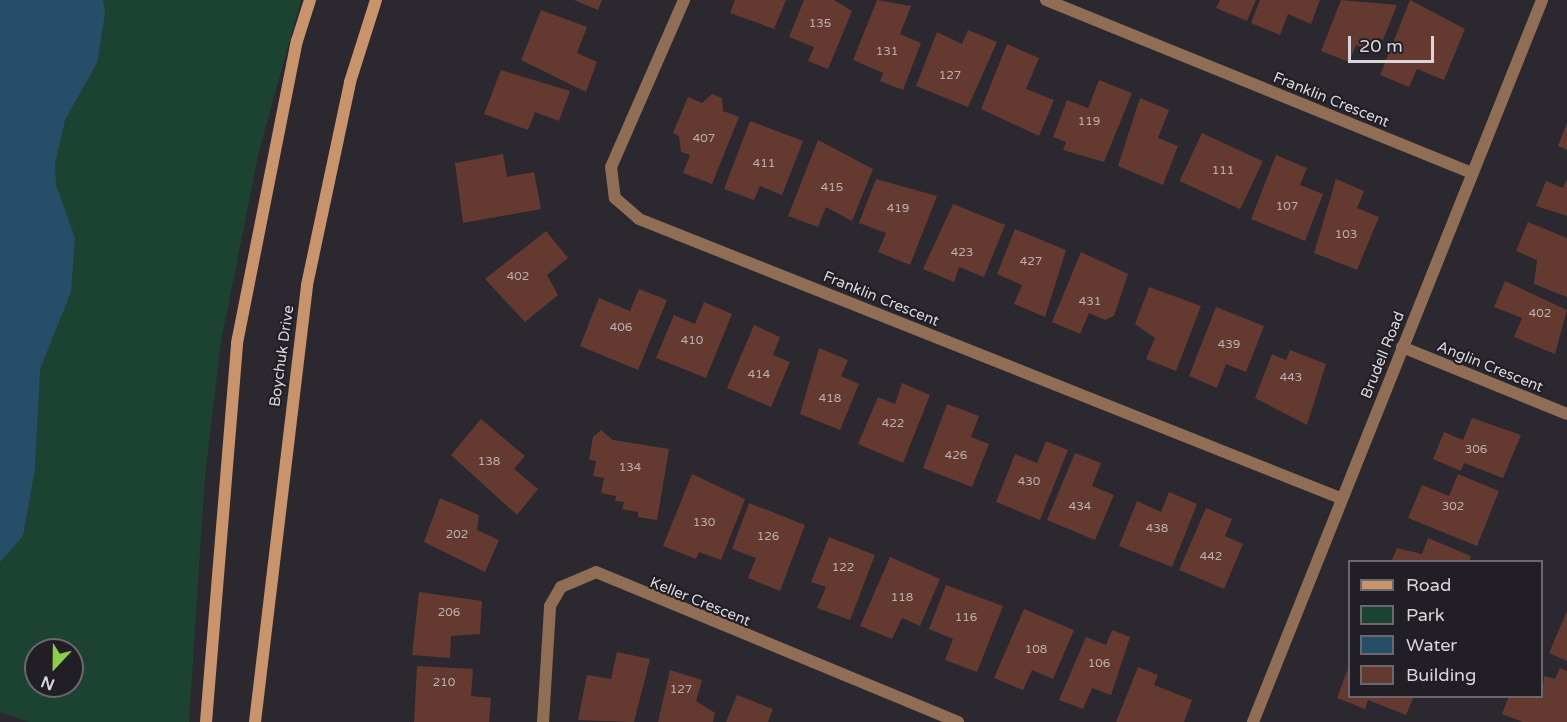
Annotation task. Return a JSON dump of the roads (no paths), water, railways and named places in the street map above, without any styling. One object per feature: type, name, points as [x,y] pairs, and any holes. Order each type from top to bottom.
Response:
[{"type":"main road","points":[[206,722],[237,343],[297,41],[310,0]]},
{"type":"main road","name":"Boychuk Drive","points":[[255,722],[306,285],[350,82],[376,0]]},
{"type":"street","name":"Franklin Crescent","points":[[684,0],[611,167],[615,198],[639,219],[1340,498]]},
{"type":"street","name":"Franklin Crescent","points":[[1046,0],[1471,173]]},
{"type":"street","name":"Brudell Road","points":[[1254,722],[1340,498],[1542,0]]},
{"type":"street","name":"Anglin Crescent","points":[[1402,347],[1567,414]]},
{"type":"street","name":"Keller Crescent","points":[[543,722],[550,606],[561,586],[596,572],[958,722]]},
{"type":"water","points":[[0,0],[103,0],[105,13],[97,63],[65,120],[55,164],[56,185],[75,238],[71,292],[40,369],[35,468],[23,536],[0,562]]}]
